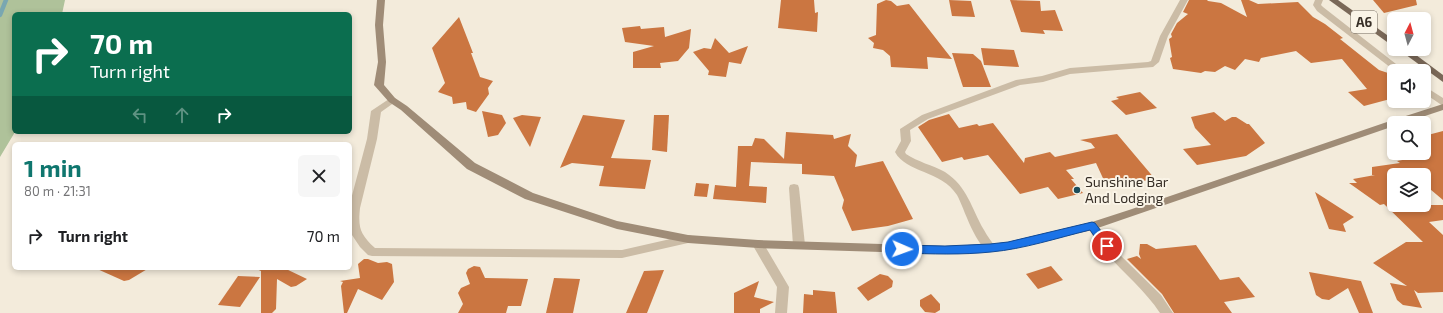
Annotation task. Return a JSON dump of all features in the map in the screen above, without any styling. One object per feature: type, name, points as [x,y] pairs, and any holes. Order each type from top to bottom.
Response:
[{"type":"main road","name":"A6","points":[[1333,0],[1387,39]]},
{"type":"main road","points":[[1412,56],[1443,79]]},
{"type":"street","points":[[381,0],[380,25],[382,62],[379,84],[392,100],[404,108],[471,166],[529,196],[617,225],[688,239],[758,244],[945,250],[1008,246],[1092,226],[1133,213],[1443,107]]},
{"type":"street","points":[[990,248],[979,232],[961,193],[956,187],[940,174],[917,165],[902,156],[900,152],[906,141],[905,129],[926,116],[956,107],[1011,84],[1043,79],[1070,70],[1096,70],[1150,65],[1155,62],[1164,36],[1184,0]]},
{"type":"street","points":[[1319,0],[1317,5],[1320,10],[1392,64]]},
{"type":"street","points":[[1431,94],[1443,103]]},
{"type":"street","points":[[392,100],[376,112],[372,138],[363,170],[353,219],[354,228],[359,239],[372,252],[622,254],[688,239]]},
{"type":"street","points":[[794,188],[799,245]]},
{"type":"street","points":[[1092,226],[1114,256],[1156,298],[1167,313]]},
{"type":"street","points":[[758,244],[783,287],[781,313]]},
{"type":"green space","points":[[0,0],[65,0],[62,12],[12,12],[12,134],[14,134],[0,157]]},
{"type":"building","points":[[781,0],[814,0],[815,13],[818,12],[817,32],[778,28]]},
{"type":"building","points":[[886,0],[891,1],[897,6],[909,4],[952,59],[927,57],[928,69],[891,67],[890,56],[883,50],[873,48],[874,43],[868,38],[876,35],[877,4]]},
{"type":"building","points":[[949,0],[971,1],[975,17],[952,16]]},
{"type":"building","points":[[1010,0],[1040,1],[1041,11],[1055,10],[1063,31],[1043,30],[1045,34],[1021,32]]},
{"type":"building","points":[[1189,0],[1207,0],[1221,3],[1247,17],[1241,0],[1249,0],[1258,4],[1298,2],[1313,17],[1343,38],[1340,39],[1379,70],[1387,73],[1387,100],[1364,106],[1348,92],[1367,89],[1342,59],[1311,63],[1296,51],[1261,58],[1259,62],[1245,59],[1235,70],[1225,66],[1215,72],[1205,71],[1201,73],[1173,69],[1170,58],[1172,57],[1169,39],[1172,37],[1171,34],[1177,23],[1188,14],[1183,12]]},
{"type":"building","points":[[1373,0],[1416,0],[1417,5],[1384,13]]},
{"type":"building","points":[[459,17],[473,53],[471,53],[480,77],[493,81],[488,88],[489,94],[476,112],[467,109],[466,102],[453,104],[452,97],[438,92],[445,83],[432,48]]},
{"type":"building","points":[[640,26],[641,29],[664,27],[665,37],[691,29],[689,48],[678,61],[660,63],[661,68],[633,68],[633,52],[654,46],[625,42],[622,28]]},
{"type":"building","points":[[715,38],[729,53],[748,46],[741,64],[729,62],[726,77],[708,75],[709,71],[693,52],[704,48],[711,49]]},
{"type":"building","points":[[981,48],[1014,50],[1019,67],[984,65]]},
{"type":"building","points":[[952,53],[973,54],[981,61],[991,87],[963,87]]},
{"type":"building","points":[[1140,92],[1157,108],[1126,115],[1111,101],[1119,99],[1116,97]]},
{"type":"building","points":[[482,111],[502,115],[506,123],[498,135],[488,137]]},
{"type":"building","points":[[1214,112],[1225,121],[1232,117],[1236,117],[1249,124],[1265,143],[1246,156],[1197,165],[1183,149],[1211,145],[1195,128],[1191,117]]},
{"type":"building","points":[[949,114],[959,128],[977,124],[979,126],[993,123],[1024,163],[1025,158],[1050,152],[1055,157],[1095,148],[1091,143],[1080,140],[1117,134],[1155,179],[1107,187],[1096,163],[1066,170],[1074,179],[1071,179],[1083,193],[1058,199],[1048,187],[1020,194],[988,155],[964,160],[962,157],[942,162],[918,127],[929,120]]},
{"type":"building","points":[[522,115],[541,117],[530,147],[513,118]]},
{"type":"building","points":[[583,115],[625,120],[611,158],[651,160],[645,189],[599,186],[604,166],[572,163],[560,168]]},
{"type":"building","points":[[654,115],[669,115],[667,152],[652,150]]},
{"type":"building","points":[[1443,131],[1443,200],[1431,190],[1431,168],[1387,168],[1387,207],[1384,204],[1380,205],[1349,183],[1357,183],[1353,179],[1375,175],[1372,175],[1372,167],[1400,163],[1397,161],[1402,160],[1431,160],[1431,134]]},
{"type":"building","points":[[786,132],[833,135],[834,139],[851,134],[848,146],[857,155],[855,167],[883,161],[913,219],[888,226],[852,231],[842,208],[844,200],[834,176],[802,174],[802,164],[751,162],[749,186],[767,187],[766,203],[713,199],[715,185],[736,187],[738,146],[752,146],[755,138],[764,139],[784,159]]},
{"type":"building","points":[[696,183],[709,184],[707,197],[694,196]]},
{"type":"building","points":[[1315,192],[1354,217],[1343,224],[1346,232],[1329,229]]},
{"type":"building","points":[[1431,205],[1443,205],[1443,220],[1429,222],[1443,235],[1443,292],[1418,293],[1414,290],[1422,308],[1403,305],[1397,300],[1390,283],[1407,286],[1373,263],[1406,242],[1423,242],[1392,212],[1431,212]]},
{"type":"building","points":[[1140,244],[1147,244],[1156,249],[1196,245],[1220,280],[1239,277],[1255,297],[1224,302],[1232,313],[1174,313],[1162,294],[1127,259],[1137,256],[1141,259],[1139,254]]},
{"type":"building","points":[[364,259],[378,263],[387,262],[392,264],[394,282],[382,300],[358,289],[347,313],[344,313],[341,286],[343,282],[340,281],[360,278],[358,264]]},
{"type":"building","points":[[474,266],[480,267],[485,278],[528,279],[521,306],[508,306],[506,313],[458,313],[463,304],[458,293],[461,288],[470,284],[466,273],[468,269]]},
{"type":"building","points":[[1051,266],[1063,280],[1038,289],[1026,274]]},
{"type":"building","points":[[99,270],[146,270],[129,280],[124,281]]},
{"type":"building","points":[[259,270],[288,270],[307,279],[296,286],[291,287],[277,279],[276,309],[272,313],[261,313],[261,271]]},
{"type":"building","points":[[664,270],[647,313],[626,313],[644,271]]},
{"type":"building","points":[[1309,272],[1361,281],[1373,313],[1359,313],[1348,288],[1329,300],[1322,299],[1316,295]]},
{"type":"building","points":[[880,274],[888,276],[893,281],[892,287],[868,301],[857,288]]},
{"type":"building","points":[[238,276],[260,277],[240,307],[218,305]]},
{"type":"building","points":[[554,278],[580,279],[573,313],[546,313]]},
{"type":"building","points":[[759,281],[754,297],[774,302],[760,309],[760,313],[734,313],[734,293]]},
{"type":"building","points":[[813,290],[835,292],[837,313],[803,313],[804,294],[813,295]]},
{"type":"building","points":[[931,294],[940,304],[940,310],[935,313],[925,312],[920,306],[920,300]]},
{"type":"waterway","points":[[0,15],[6,0]]},
{"type":"place","name":"Sunshine Bar And Lodging","points":[[1077,190]]},
{"type":"route","points":[[902,249],[945,250],[1008,246],[1036,238],[1092,226],[1107,246]]}]
